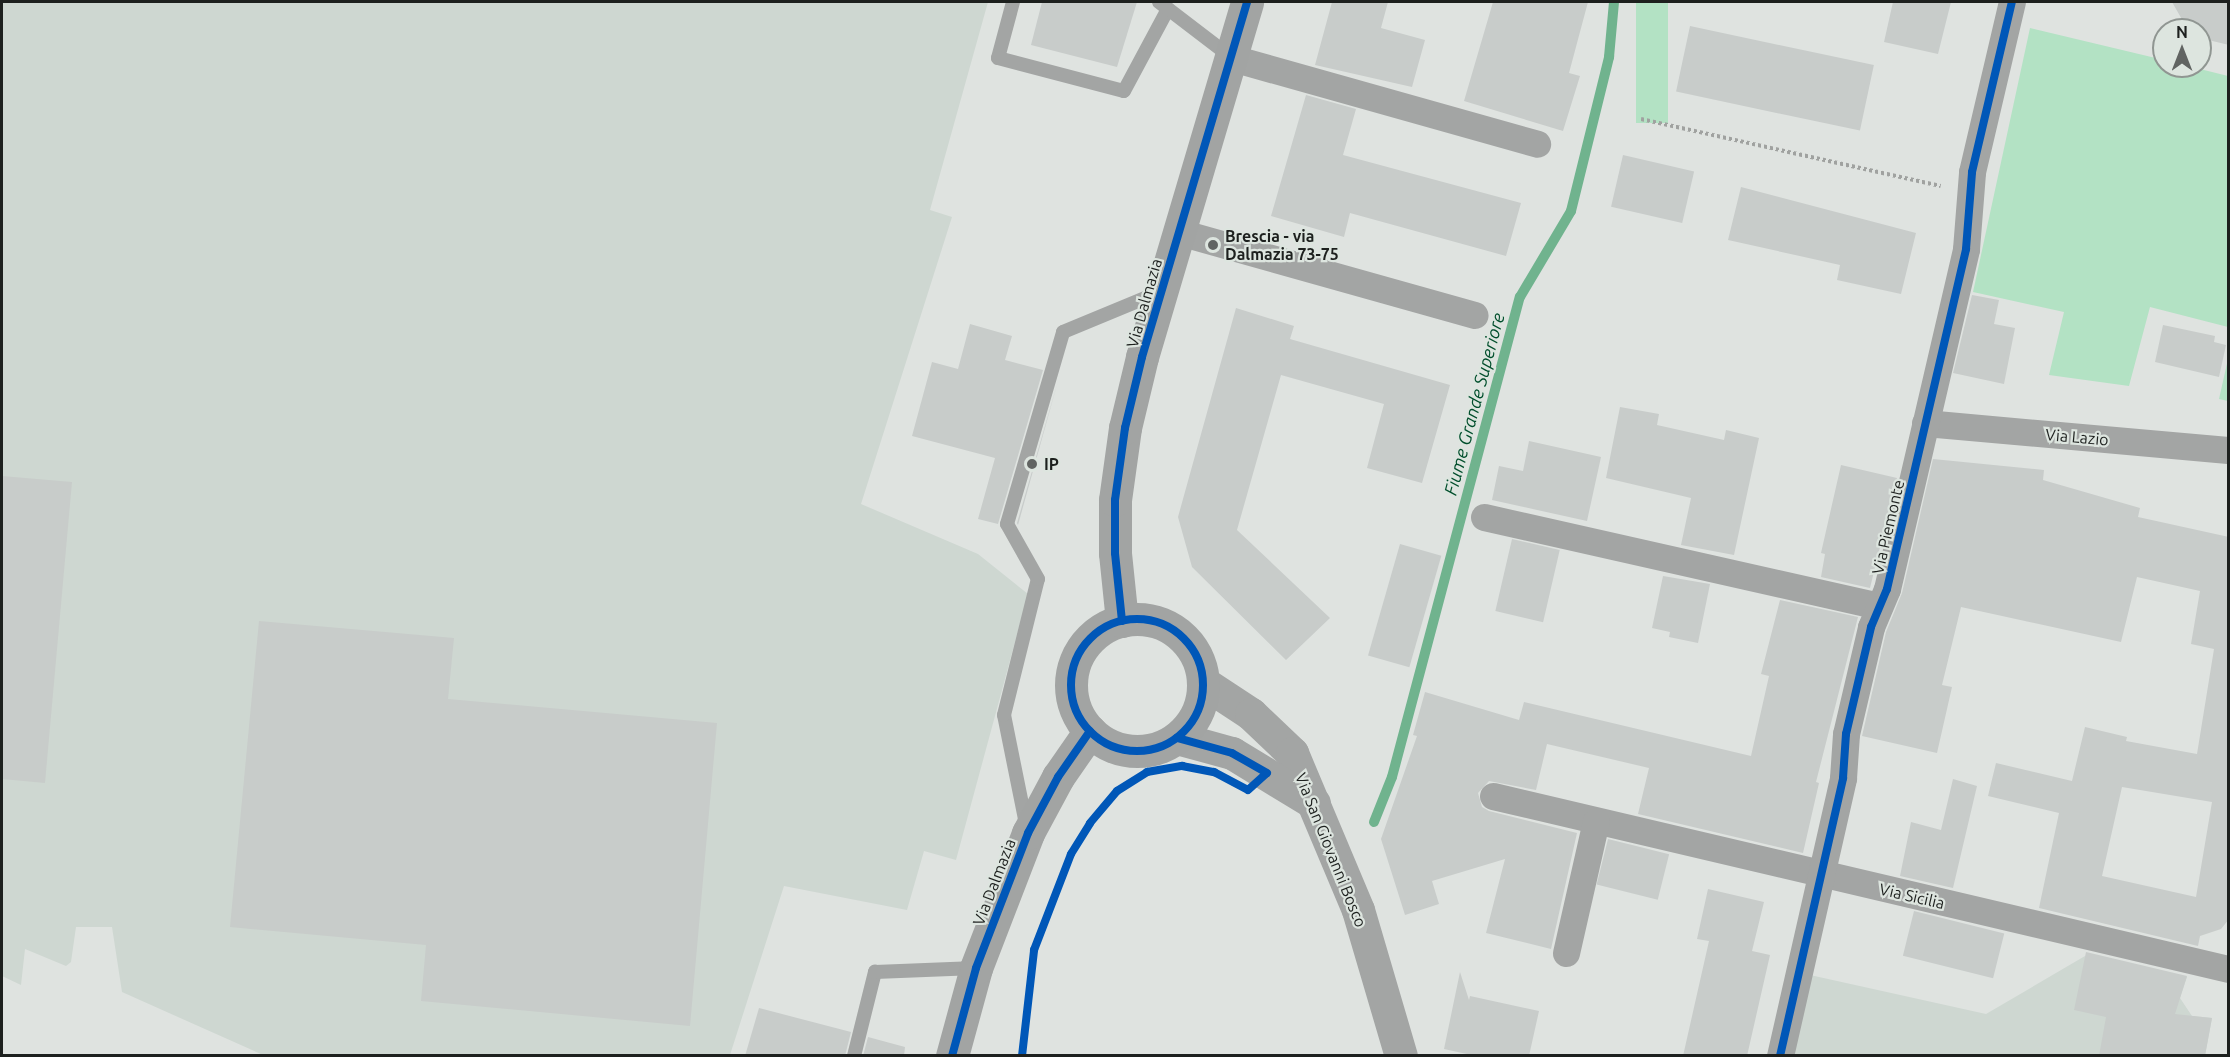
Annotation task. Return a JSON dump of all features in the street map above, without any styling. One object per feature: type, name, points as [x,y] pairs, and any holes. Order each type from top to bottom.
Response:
[{"type":"main road","name":"Via Dalmazia","points":[[1122,621],[1115,553],[1115,500],[1128,418],[1179,231],[1247,2]]},
{"type":"main road","points":[[1151,620],[1178,633],[1197,655],[1204,683],[1197,714],[1177,738],[1148,750],[1132,751],[1102,741],[1090,731],[1076,708],[1074,667],[1096,633],[1122,621],[1151,620]]},
{"type":"main road","name":"Via Dalmazia","points":[[952,1056],[976,968],[1028,833],[1058,777],[1090,731]]},
{"type":"street","name":"Via Piemonte","points":[[1780,1056],[1843,778],[1845,734],[1879,606],[1887,589],[1966,249],[1971,193],[2012,2]]},
{"type":"street","points":[[1232,58],[1537,144]]},
{"type":"street","points":[[1179,231],[1475,315]]},
{"type":"street","name":"Via Lazio","points":[[1926,423],[2229,450]]},
{"type":"street","points":[[1484,517],[1879,606]]},
{"type":"street","name":"Via San Giovanni Bosco","points":[[1204,683],[1251,714],[1292,753],[1358,910],[1401,1056]]},
{"type":"street","points":[[1177,738],[1232,753],[1314,803]]},
{"type":"street","name":"Via Sicilia","points":[[1493,796],[1821,875],[2229,969]]},
{"type":"street","points":[[1566,953],[1596,821]]},
{"type":"lane","points":[[1013,2],[998,58],[1124,91],[1164,5],[1232,58]]},
{"type":"lane","points":[[1028,833],[1004,715],[1038,579],[1006,524],[1063,332],[1162,291]]},
{"type":"lane","points":[[854,1056],[875,972],[976,968]]},
{"type":"path","points":[[1641,119],[1971,193]]},
{"type":"shaded area","points":[[2,2],[988,2],[930,210],[952,217],[861,504],[978,554],[1028,594],[956,860],[924,851],[907,910],[784,886],[730,1055],[263,1055],[122,992],[112,927],[76,927],[71,962],[66,966],[25,949],[21,985],[2,976]]},
{"type":"shaded area","points":[[2085,956],[2187,977],[2180,998],[2192,1016],[2212,1018],[2205,1055],[1794,1056],[1810,975],[1986,1014]]},
{"type":"green space","points":[[1636,2],[1668,2],[1668,123],[1636,123]]},
{"type":"green space","points":[[2030,28],[2152,57],[2152,78],[2212,78],[2212,72],[2228,76],[2228,327],[2150,307],[2129,386],[2049,375],[2064,312],[1973,292]]},
{"type":"green space","points":[[2228,359],[2228,401],[2219,399]]},
{"type":"building","points":[[1042,2],[1137,2],[1117,67],[1031,45]]},
{"type":"building","points":[[1332,2],[1388,2],[1381,28],[1425,40],[1412,87],[1315,65]]},
{"type":"building","points":[[1493,2],[1588,2],[1569,73],[1580,76],[1563,131],[1464,101]]},
{"type":"building","points":[[1893,2],[1951,2],[1938,54],[1884,42]]},
{"type":"building","points":[[2172,2],[2229,2],[2229,45],[2212,41],[2212,18],[2181,18]]},
{"type":"building","points":[[1690,26],[1874,65],[1860,131],[1676,92]]},
{"type":"building","points":[[1306,95],[1356,109],[1343,155],[1521,203],[1506,256],[1350,213],[1344,237],[1271,216]]},
{"type":"building","points":[[1623,155],[1694,171],[1682,223],[1611,207]]},
{"type":"building","points":[[1741,187],[1916,233],[1901,294],[1837,280],[1840,265],[1728,240]]},
{"type":"building","points":[[1972,295],[1999,300],[1994,324],[2015,328],[2004,384],[1953,373]]},
{"type":"building","points":[[1236,308],[1294,326],[1290,339],[1450,385],[1422,483],[1367,468],[1384,404],[1281,375],[1237,530],[1330,618],[1286,660],[1192,567],[1178,517]]},
{"type":"building","points":[[970,324],[1012,336],[1005,360],[1043,370],[998,524],[978,519],[995,458],[912,436],[932,362],[958,369]]},
{"type":"building","points":[[2163,325],[2215,336],[2214,342],[2226,345],[2219,377],[2155,362]]},
{"type":"building","points":[[1058,381],[1018,525],[1017,523]]},
{"type":"building","points":[[1620,407],[1659,414],[1657,425],[1724,440],[1726,430],[1759,438],[1734,555],[1681,545],[1691,498],[1606,478]]},
{"type":"building","points":[[1529,441],[1601,457],[1587,521],[1492,500],[1499,466],[1523,471]]},
{"type":"building","points":[[1933,459],[2044,470],[2043,480],[2140,508],[2138,517],[2229,537],[2229,919],[2221,929],[2200,936],[2198,946],[2039,908],[2059,813],[1988,796],[1996,763],[2072,781],[2085,727],[2127,737],[2126,741],[2197,754],[2214,649],[2191,644],[2200,591],[2137,577],[2121,642],[1961,607],[1942,685],[1952,687],[1937,753],[1862,736],[1886,632],[1902,593]],"holes":[[[2122,787],[2212,802],[2196,897],[2102,876]]]},
{"type":"building","points":[[1841,465],[1897,478],[1870,588],[1821,577],[1825,554],[1821,553]]},
{"type":"building","points":[[2,476],[72,482],[45,783],[2,779]]},
{"type":"building","points":[[1512,539],[1560,550],[1543,622],[1495,611]]},
{"type":"building","points":[[1400,544],[1441,556],[1409,667],[1368,656]]},
{"type":"building","points":[[1663,576],[1710,584],[1698,643],[1669,637],[1670,632],[1652,628]]},
{"type":"building","points":[[1780,600],[1858,617],[1816,782],[1819,783],[1803,853],[1638,814],[1649,768],[1547,744],[1536,790],[1489,781],[1478,793],[1482,807],[1489,811],[1577,833],[1551,949],[1486,933],[1505,859],[1432,881],[1439,904],[1405,915],[1381,839],[1417,736],[1413,735],[1425,692],[1519,720],[1524,702],[1751,756],[1769,676],[1761,674]]},
{"type":"building","points":[[259,621],[454,638],[448,699],[717,723],[690,1026],[421,1001],[426,945],[230,927]]},
{"type":"building","points":[[1953,779],[1977,786],[1953,888],[1900,876],[1911,822],[1941,830]]},
{"type":"building","points":[[1608,839],[1669,854],[1658,900],[1597,885]]},
{"type":"building","points":[[1708,889],[1764,902],[1752,951],[1770,955],[1747,1056],[1683,1056],[1709,941],[1697,939]]},
{"type":"building","points":[[1914,911],[2004,933],[1993,978],[1903,956]]},
{"type":"building","points":[[2086,952],[2187,976],[2175,1014],[2212,1018],[2205,1056],[2099,1056],[2106,1017],[2074,1010]]},
{"type":"building","points":[[1460,972],[1469,1000],[1470,996],[1539,1011],[1529,1056],[1476,1056],[1444,1049]]},
{"type":"building","points":[[759,1008],[851,1032],[845,1056],[745,1056]]},
{"type":"building","points":[[868,1037],[905,1047],[904,1056],[863,1056]]},
{"type":"waterway","name":"Fiume Grande Superiore","points":[[1374,822],[1392,777],[1520,297],[1571,211],[1609,57],[1614,2]]},
{"type":"cycle path","points":[[1122,621],[1115,553],[1115,500],[1125,428],[1142,357],[1247,2]]},
{"type":"cycle path","points":[[1780,1056],[1843,778],[1846,734],[1871,627],[1887,589],[1966,249],[1972,172],[2012,2]]},
{"type":"cycle path","points":[[1137,619],[1162,624],[1184,638],[1198,660],[1203,685],[1198,710],[1184,732],[1162,746],[1137,751],[1112,746],[1090,732],[1076,710],[1071,685],[1076,660],[1090,638],[1112,624],[1137,619]]},
{"type":"cycle path","points":[[952,1056],[976,968],[1028,833],[1058,777],[1090,731]]},
{"type":"cycle path","points":[[1022,1056],[1034,950],[1071,854],[1090,823],[1117,791],[1147,772],[1182,766],[1214,772],[1248,790],[1267,773],[1232,753],[1177,738]]},
{"type":"place","name":"Brescia - via Dalmazia 73-75","points":[[1213,245]]},
{"type":"place","name":"IP","points":[[1032,464]]}]
